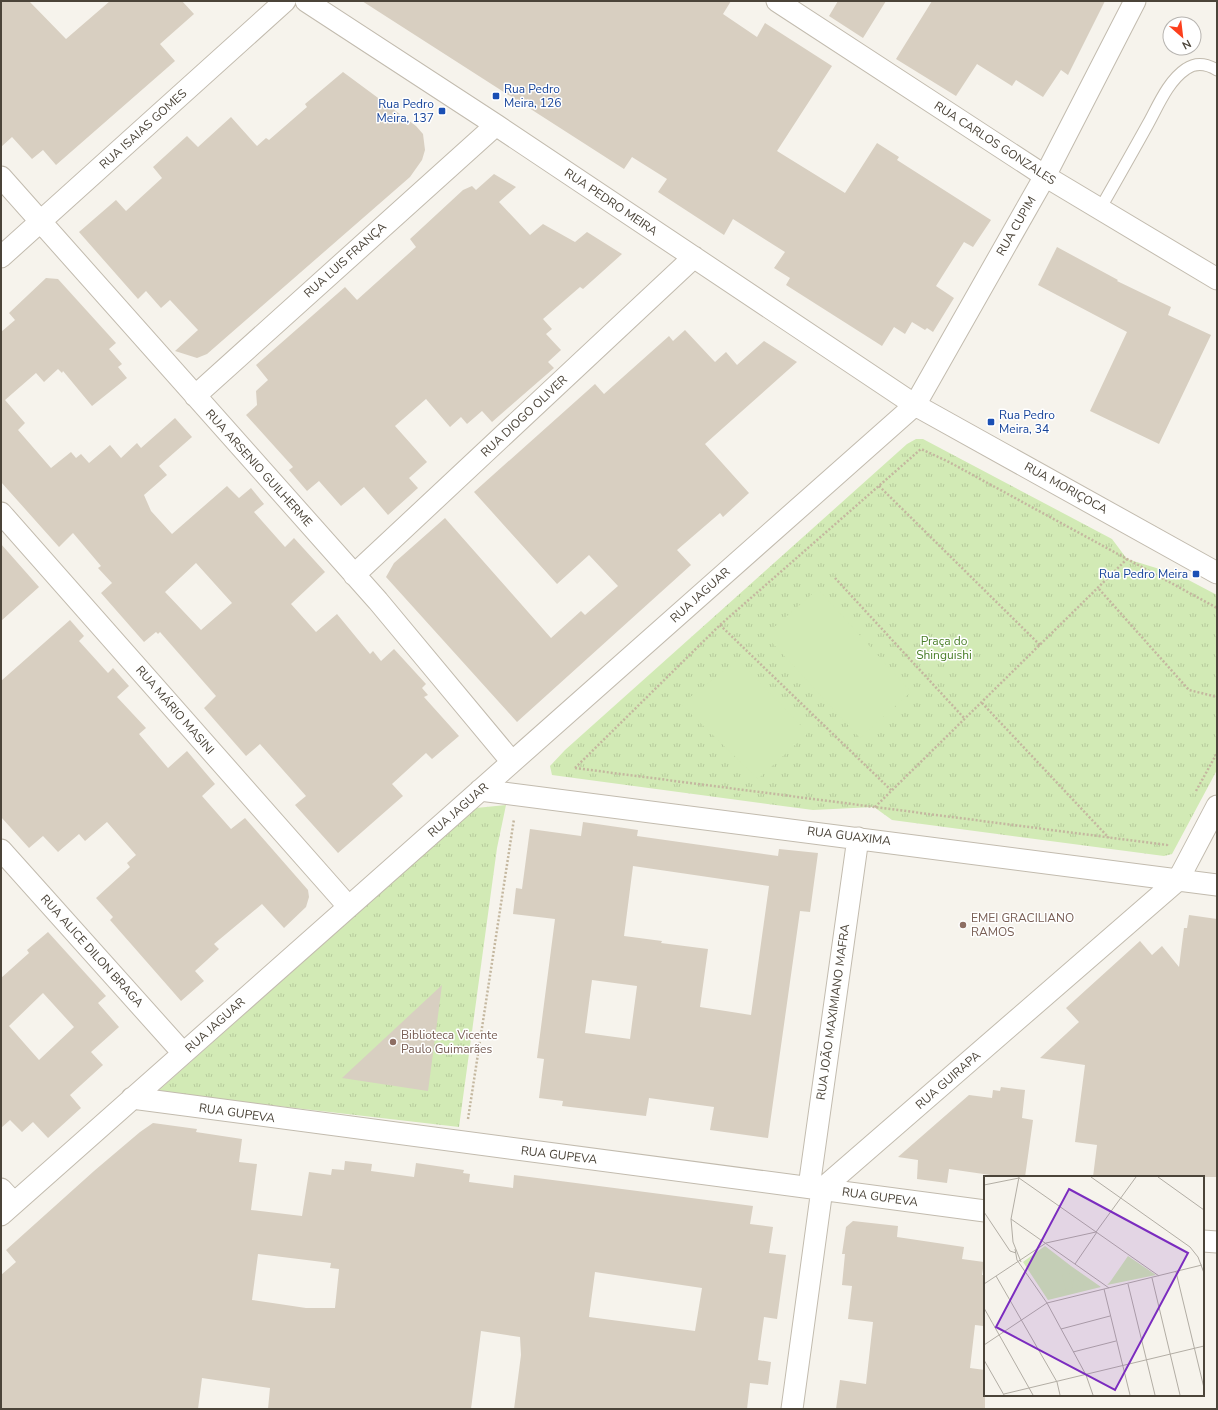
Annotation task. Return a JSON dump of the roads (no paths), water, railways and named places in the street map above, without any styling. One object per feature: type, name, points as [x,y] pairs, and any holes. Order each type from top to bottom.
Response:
[{"type":"street","name":"RUA ISAIAS GOMES","points":[[1,257],[285,1]]},
{"type":"street","name":"RUA PEDRO MEIRA","points":[[306,1],[496,125],[914,405]]},
{"type":"street","name":"RUA CARLOS GONZALES","points":[[777,1],[1044,176],[1217,279]]},
{"type":"street","name":"RUA CUPIM","points":[[914,405],[1044,176],[1135,1]]},
{"type":"street","name":"RUA LUIS FRANÇA","points":[[195,396],[496,125]]},
{"type":"street","name":"RUA ARSENIO GUILHERME","points":[[1,177],[354,575],[512,762]]},
{"type":"street","name":"RUA DIOGO OLIVER","points":[[354,575],[694,257]]},
{"type":"street","name":"RUA MORIÇOCA","points":[[914,405],[1217,573]]},
{"type":"street","name":"RUA JAGUAR","points":[[5,1202],[132,1098],[914,405]]},
{"type":"street","name":"RUA MÁRIO MASINI","points":[[1,513],[348,906]]},
{"type":"street","name":"RUA GUAXIMA","points":[[480,790],[518,793],[1217,885]]},
{"type":"street","name":"RUA GUIRAPA","points":[[816,1188],[1178,880],[1217,806]]},
{"type":"street","name":"RUA JOÃO MAXIMIANO MAFRA","points":[[816,1188],[858,838]]},
{"type":"street","name":"RUA ALICE DILON BRAGA","points":[[1,850],[183,1053]]},
{"type":"street","name":"RUA GUPEVA","points":[[132,1098],[464,1143],[816,1188],[984,1212]]},
{"type":"street","points":[[792,1409],[816,1188]]},
{"type":"street","points":[[1204,1241],[1217,1242]]},
{"type":"lane","points":[[1100,209],[1166,94],[1179,75],[1187,68],[1195,65],[1204,64],[1217,70]]},
{"type":"place","name":"Rua Pedro Meira, 126","points":[[496,96]]},
{"type":"place","name":"Rua Pedro Meira, 137","points":[[442,111]]},
{"type":"place","name":"Rua Pedro Meira, 34","points":[[991,422]]},
{"type":"place","name":"Rua Pedro Meira","points":[[1196,574]]},
{"type":"place","name":"EMEI GRACILIANO RAMOS","points":[[963,925]]},
{"type":"place","name":"Biblioteca Vicente Paulo Guimarães","points":[[393,1042]]},
{"type":"park label","name":"Praça do Shinguishi","points":[[944,648]]}]
